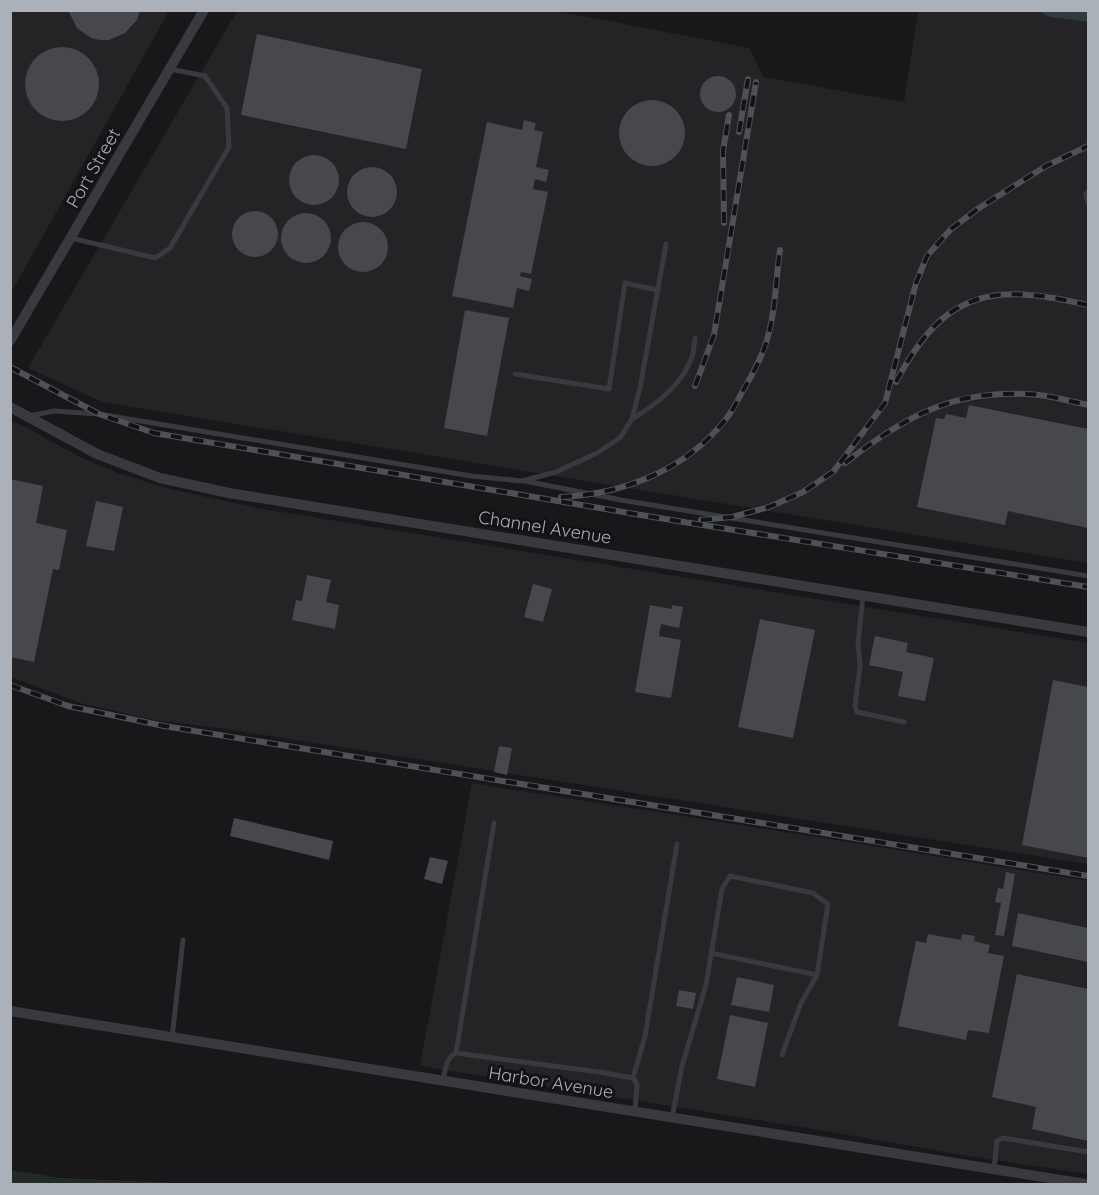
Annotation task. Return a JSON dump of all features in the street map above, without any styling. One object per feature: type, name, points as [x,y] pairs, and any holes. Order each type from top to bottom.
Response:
[{"type":"street","name":"Port Street","points":[[10,341],[204,10]]},
{"type":"street","name":"Channel Avenue","points":[[10,407],[97,454],[160,478],[229,493],[1089,632]]},
{"type":"street","name":"Harbor Avenue","points":[[10,1011],[1086,1185]]},
{"type":"lane","points":[[71,238],[155,258],[170,248],[229,147],[227,108],[205,76],[170,69]]},
{"type":"lane","points":[[1089,192],[1086,194],[1089,203]]},
{"type":"lane","points":[[522,481],[556,472],[597,453],[620,438],[632,419],[640,388],[666,244]]},
{"type":"lane","points":[[515,374],[609,389],[625,283],[657,290]]},
{"type":"lane","points":[[632,419],[651,408],[675,386],[692,357],[695,338]]},
{"type":"lane","points":[[28,416],[54,411],[99,414],[471,476],[540,483],[621,500],[1089,576]]},
{"type":"lane","points":[[863,596],[858,643],[860,666],[855,706],[857,712],[904,722]]},
{"type":"lane","points":[[456,1053],[494,823]]},
{"type":"lane","points":[[633,1078],[645,1036],[677,844]]},
{"type":"lane","points":[[672,1118],[682,1066],[706,986],[722,889],[730,876],[813,893],[828,904],[817,975],[801,1003],[782,1055]]},
{"type":"lane","points":[[172,1038],[183,940]]},
{"type":"lane","points":[[711,953],[817,975]]},
{"type":"lane","points":[[443,1081],[448,1060],[456,1053],[598,1072],[633,1078],[637,1084],[635,1112]]},
{"type":"lane","points":[[994,1170],[997,1141],[1003,1138],[1089,1152]]},
{"type":"shaded area","points":[[11,11],[169,11],[11,293]]},
{"type":"shaded area","points":[[237,11],[556,11],[750,48],[763,77],[904,102],[918,11],[1038,11],[1050,17],[1088,22],[1088,563],[102,402],[28,368]]},
{"type":"shaded area","points":[[1038,11],[1088,11],[1088,22],[1050,17]]},
{"type":"shaded area","points":[[10,422],[20,424],[78,456],[115,472],[166,488],[257,508],[1088,643],[1088,864],[219,728],[154,720],[80,703],[11,677]]},
{"type":"shaded area","points":[[472,783],[1088,881],[1088,1174],[420,1066]]},
{"type":"shaded area","points":[[10,1170],[62,1178],[201,1184],[11,1184]]},
{"type":"building","points":[[68,10],[140,10],[137,20],[125,33],[109,40],[100,40],[91,38],[77,28]]},
{"type":"building","points":[[257,34],[422,69],[406,149],[241,115]]},
{"type":"building","points":[[62,47],[76,50],[88,58],[96,70],[99,84],[96,98],[88,110],[76,118],[62,121],[48,118],[36,110],[28,98],[25,84],[28,70],[36,58],[48,50]]},
{"type":"building","points":[[718,76],[730,82],[736,94],[730,106],[718,112],[706,106],[700,94],[706,82]]},
{"type":"building","points":[[658,100],[676,109],[683,120],[685,133],[683,146],[676,157],[665,164],[646,166],[628,157],[621,146],[619,127],[628,109],[639,102]]},
{"type":"building","points":[[524,120],[536,123],[534,130],[543,132],[536,167],[549,170],[546,182],[535,179],[533,189],[548,192],[531,274],[521,272],[520,276],[532,279],[529,291],[517,288],[513,308],[452,296],[487,122],[522,130]]},
{"type":"building","points":[[314,155],[332,162],[339,180],[332,198],[314,205],[296,198],[289,180],[296,162]]},
{"type":"building","points":[[372,167],[390,174],[397,192],[390,210],[372,217],[354,210],[347,192],[354,174]]},
{"type":"building","points":[[255,211],[271,218],[278,234],[271,250],[255,257],[239,250],[232,234],[239,218]]},
{"type":"building","points":[[306,213],[324,220],[331,238],[324,256],[306,263],[288,256],[281,238],[288,220]]},
{"type":"building","points":[[363,222],[381,229],[388,247],[381,265],[363,272],[345,265],[338,247],[345,229]]},
{"type":"building","points":[[465,310],[509,318],[487,436],[444,428]]},
{"type":"building","points":[[969,405],[1088,429],[1088,528],[1008,511],[1005,525],[917,507],[936,418],[944,419],[946,414],[966,418]]},
{"type":"building","points":[[10,479],[43,486],[36,523],[67,530],[59,570],[53,569],[34,662],[10,657]]},
{"type":"building","points":[[96,501],[123,507],[114,551],[86,546]]},
{"type":"building","points":[[307,575],[331,580],[326,602],[339,605],[335,629],[292,620],[296,600],[302,601]]},
{"type":"building","points":[[533,584],[552,589],[543,622],[524,617]]},
{"type":"building","points":[[650,605],[672,609],[672,605],[683,607],[679,628],[661,624],[659,636],[681,640],[671,698],[635,692]]},
{"type":"building","points":[[760,619],[815,630],[793,738],[738,727]]},
{"type":"building","points":[[875,636],[908,643],[906,652],[934,658],[925,701],[898,696],[903,672],[869,665]]},
{"type":"building","points":[[1053,680],[1088,687],[1088,858],[1022,845]]},
{"type":"building","points":[[499,746],[512,748],[507,775],[494,772]]},
{"type":"building","points":[[234,818],[333,841],[329,860],[230,836]]},
{"type":"building","points":[[430,857],[448,861],[442,884],[424,879]]},
{"type":"building","points":[[1006,872],[1015,874],[1004,936],[995,935],[1001,903],[995,902],[998,888],[1003,889]]},
{"type":"building","points":[[1018,913],[1088,928],[1088,962],[1012,946]]},
{"type":"building","points":[[928,934],[961,940],[962,934],[975,936],[974,941],[990,945],[988,953],[1004,956],[989,1033],[968,1030],[966,1040],[898,1026],[916,941],[926,943]]},
{"type":"building","points":[[1017,974],[1088,989],[1088,1141],[1032,1129],[1036,1107],[992,1097]]},
{"type":"building","points":[[737,977],[774,985],[769,1012],[731,1005]]},
{"type":"building","points":[[679,990],[696,993],[693,1009],[676,1006]]},
{"type":"building","points":[[730,1015],[768,1023],[755,1087],[717,1079]]},
{"type":"railway","points":[[739,132],[748,79]]},
{"type":"railway","points":[[695,386],[714,335],[756,82]]},
{"type":"railway","points":[[724,223],[723,151],[729,115]]},
{"type":"railway","points":[[701,520],[732,517],[769,507],[803,492],[833,472],[885,403],[916,283],[927,256],[951,229],[979,208],[1046,166],[1088,146]]},
{"type":"railway","points":[[561,497],[608,491],[652,476],[692,452],[726,419],[765,346],[773,312],[780,250]]},
{"type":"railway","points":[[896,382],[920,343],[933,328],[948,314],[965,304],[1005,294],[1044,296],[1088,305]]},
{"type":"railway","points":[[10,367],[99,414],[154,433],[1088,587]]},
{"type":"railway","points":[[845,463],[887,433],[928,410],[973,397],[1033,394],[1088,405]]},
{"type":"railway","points":[[10,685],[68,706],[164,726],[1088,876]]}]
